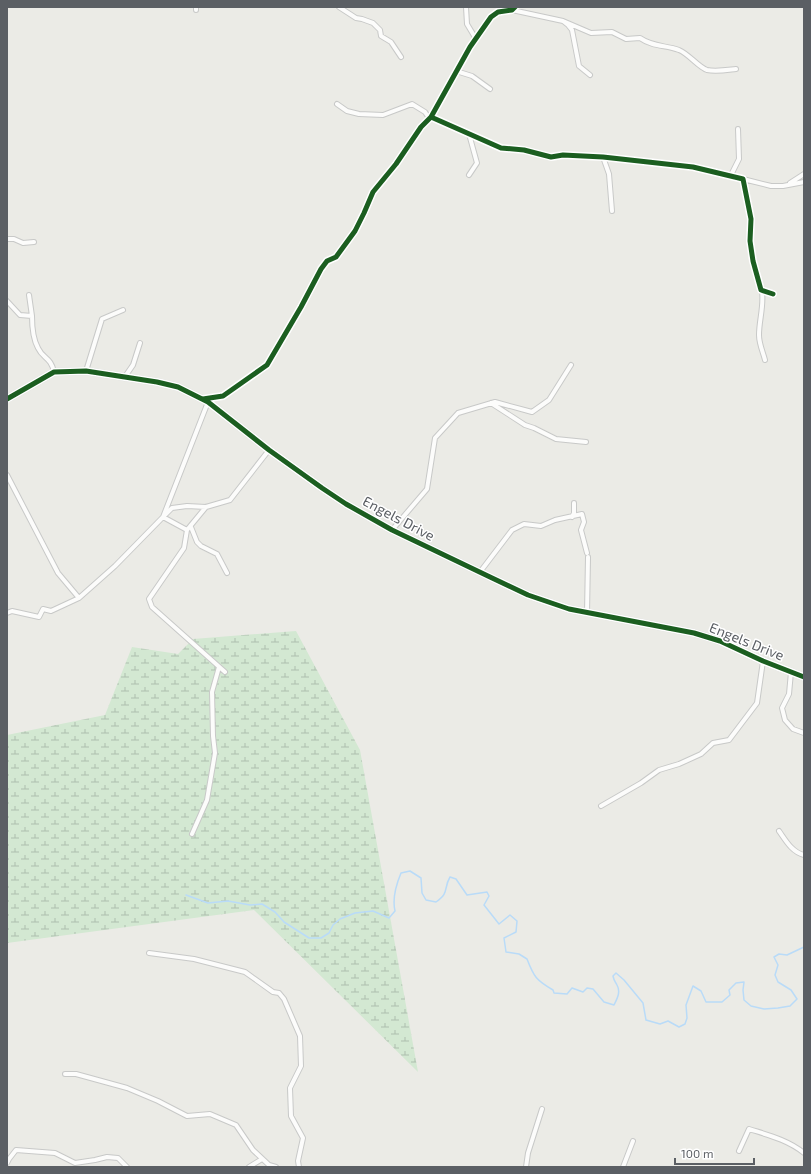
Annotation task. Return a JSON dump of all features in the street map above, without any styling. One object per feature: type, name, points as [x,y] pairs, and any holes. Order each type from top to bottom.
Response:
[{"type":"street","points":[[339,7],[356,18],[373,23],[380,30],[381,36],[391,42],[401,57]]},
{"type":"street","points":[[466,7],[467,24],[476,39]]},
{"type":"street","points":[[162,517],[205,401],[223,396],[267,365],[321,269],[327,262],[336,257],[355,231],[373,192],[396,164],[421,127],[430,118],[456,70],[491,17],[498,12],[514,9],[563,21],[591,33],[612,32],[626,39],[640,38],[657,46],[679,50],[707,70],[736,69]]},
{"type":"street","points":[[563,21],[572,30],[579,66],[590,75]]},
{"type":"street","points":[[456,70],[472,76],[490,89]]},
{"type":"street","points":[[337,104],[353,113],[383,115],[412,104],[425,112],[430,118],[501,148],[524,150],[550,157],[563,155],[603,157],[693,167],[731,175],[771,186],[783,186],[804,174]]},
{"type":"street","points":[[731,175],[739,159],[738,129]]},
{"type":"street","points":[[469,134],[477,163],[470,175]]},
{"type":"street","points":[[603,157],[609,174],[612,211]]},
{"type":"street","points":[[743,179],[751,219],[750,241],[752,261],[762,291],[763,302],[759,335],[765,360]]},
{"type":"street","points":[[788,184],[804,182]]},
{"type":"street","points":[[7,239],[23,243],[34,242]]},
{"type":"street","points":[[762,291],[773,294]]},
{"type":"street","points":[[29,296],[32,328],[38,349],[49,360],[53,366],[54,372]]},
{"type":"street","points":[[7,301],[20,315],[32,316]]},
{"type":"street","points":[[86,371],[102,319],[123,310]]},
{"type":"street","points":[[124,378],[133,365],[140,343]]},
{"type":"street","points":[[392,530],[427,489],[435,438],[458,413],[495,402],[532,412],[549,400],[571,365]]},
{"type":"street","name":"Engels Drive","points":[[7,399],[54,372],[86,371],[157,382],[178,387],[205,401],[269,450],[346,504],[392,530],[528,595],[553,605],[587,613],[694,633],[720,641],[763,661],[804,677]]},
{"type":"street","points":[[491,403],[525,425],[556,439],[586,442]]},
{"type":"street","points":[[7,608],[12,611],[39,617],[43,609],[51,611],[79,598],[115,566],[172,508],[187,506],[206,507],[230,500],[269,450]]},
{"type":"street","points":[[7,475],[58,572],[79,598]]},
{"type":"street","points":[[572,517],[574,513],[574,503]]},
{"type":"street","points":[[206,507],[187,530],[184,548],[149,599],[152,607],[225,672]]},
{"type":"street","points":[[480,572],[512,530],[524,524],[541,526],[555,520],[582,514],[584,522],[581,530],[588,554],[587,613]]},
{"type":"street","points":[[162,517],[187,530]]},
{"type":"street","points":[[191,527],[197,542],[201,546],[217,554],[227,573]]},
{"type":"street","points":[[7,613],[12,611]]},
{"type":"street","points":[[601,806],[641,783],[659,770],[679,764],[701,754],[714,743],[729,740],[757,703],[763,661]]},
{"type":"street","points":[[192,834],[207,800],[215,752],[212,692],[219,667]]},
{"type":"street","points":[[791,672],[789,694],[782,708],[785,720],[793,729],[804,733]]},
{"type":"street","points":[[779,831],[796,853],[804,855]]},
{"type":"street","points":[[149,953],[194,958],[245,972],[273,992],[278,993],[284,999],[300,1036],[302,1066],[290,1088],[292,1116],[303,1138],[298,1161],[299,1167]]},
{"type":"street","points":[[65,1074],[76,1074],[127,1088],[158,1101],[187,1116],[210,1114],[236,1125],[253,1150],[268,1165],[276,1167]]},
{"type":"street","points":[[526,1167],[528,1153],[542,1109]]},
{"type":"street","points":[[739,1151],[749,1129],[794,1145],[804,1152]]},
{"type":"street","points":[[623,1167],[634,1142]]},
{"type":"street","points":[[7,1163],[16,1150],[55,1153],[75,1163],[107,1157],[118,1158],[128,1167]]},
{"type":"street","points":[[249,1167],[262,1159]]},
{"type":"green space","points":[[296,631],[360,750],[418,1072],[254,910],[7,943],[7,735],[105,715],[132,647],[178,654],[193,639]]},
{"type":"waterway","points":[[186,895],[208,903],[228,901],[250,905],[262,904],[275,912],[284,922],[309,938],[321,938],[329,933],[333,925],[340,919],[355,913],[373,911],[389,918],[395,911],[395,892],[401,873],[410,871],[421,878],[422,893],[426,900],[436,902],[445,893],[450,877],[456,879],[467,895],[487,892],[489,896],[484,905],[499,924],[510,915],[517,921],[516,932],[504,938],[506,952],[519,954],[527,959],[536,978],[553,990],[554,993],[567,994],[572,988],[583,992],[587,988],[593,989],[604,1002],[614,1005],[619,993],[613,976],[616,973],[624,980],[643,1003],[646,1020],[660,1024],[668,1021],[679,1027],[685,1024],[687,1018],[686,1005],[693,986],[701,991],[706,1002],[722,1002],[730,995],[729,990],[736,983],[744,982],[744,1000],[751,1006],[764,1009],[790,1006],[797,999],[791,990],[778,982],[775,975],[778,965],[774,957],[779,954],[787,955],[804,947]]},
{"type":"cycle path","points":[[203,399],[223,396],[267,365],[321,269],[327,261],[336,257],[355,231],[373,192],[396,164],[421,127],[431,117],[470,47],[491,17],[498,12],[512,10],[515,7]]},
{"type":"cycle path","points":[[431,117],[501,148],[524,150],[551,157],[563,155],[603,157],[693,167],[743,179],[751,219],[750,241],[753,261],[761,290],[773,294]]},
{"type":"cycle path","points":[[7,399],[54,372],[86,371],[157,382],[178,387],[208,402],[269,450],[346,504],[392,530],[528,595],[569,609],[694,633],[720,641],[763,661],[804,677]]}]
